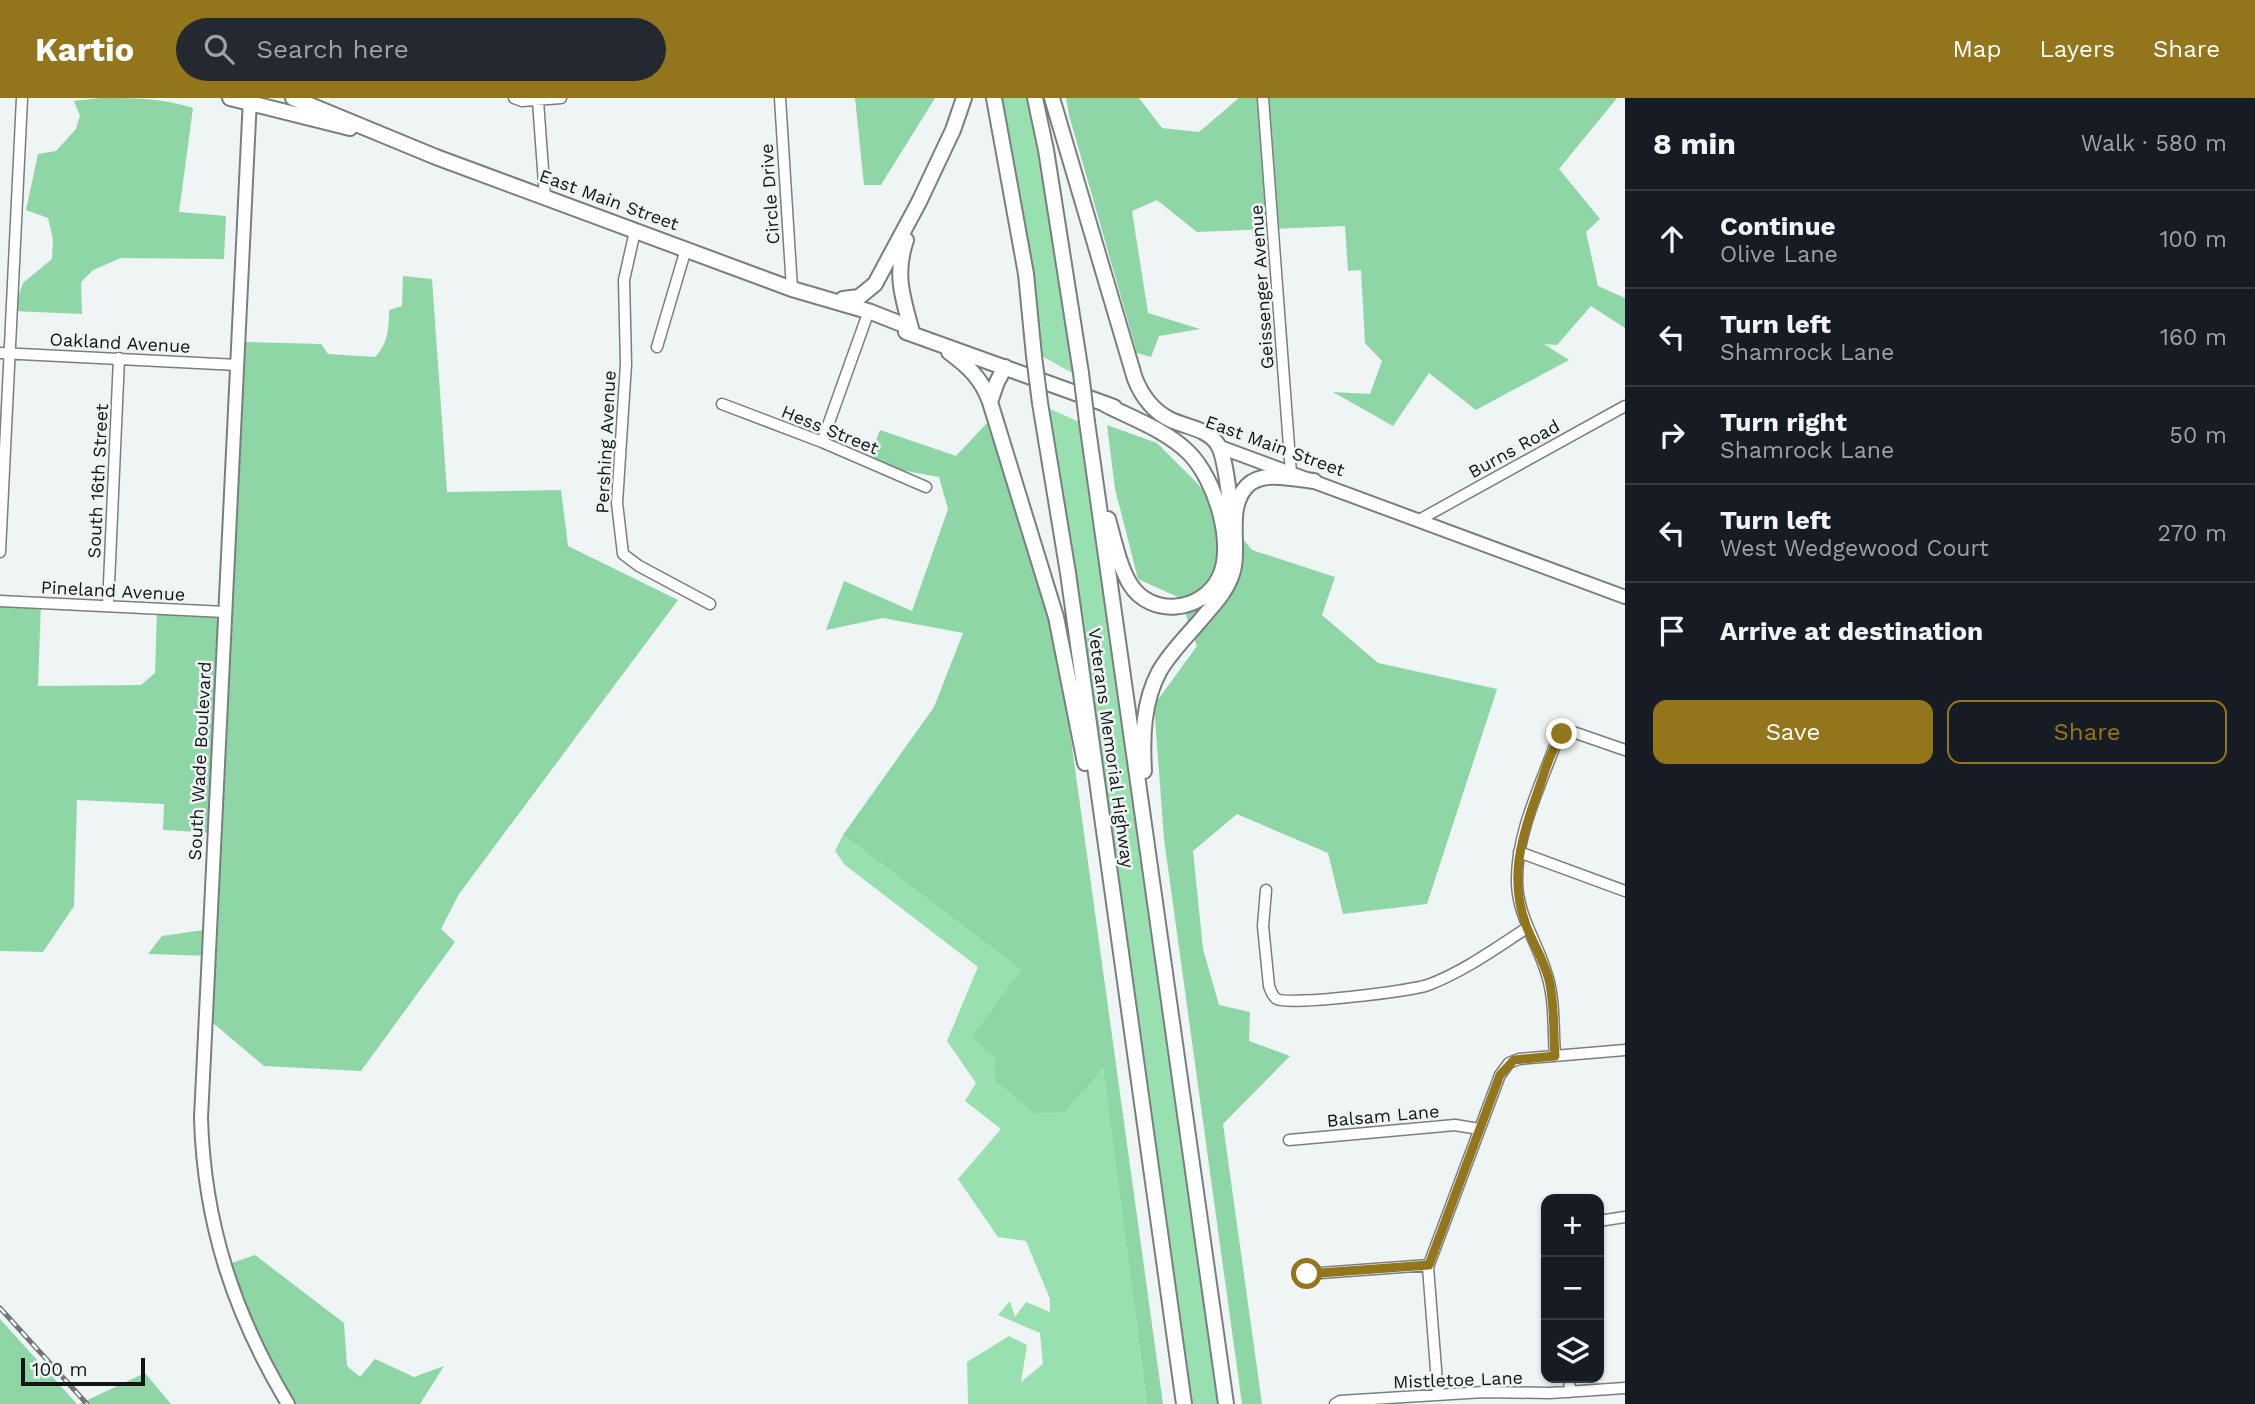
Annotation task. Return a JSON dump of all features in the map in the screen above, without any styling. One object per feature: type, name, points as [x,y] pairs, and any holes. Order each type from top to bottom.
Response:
[{"type":"highway","name":"East Main Street","points":[[230,98],[250,100],[379,134]]},
{"type":"highway","name":"East Main Street","points":[[293,98],[379,134],[635,231],[792,289],[871,312],[904,325],[912,333]]},
{"type":"highway","points":[[827,300],[859,298],[871,289],[919,202],[953,130],[964,98]]},
{"type":"highway","name":"Veterans Memorial Highway","points":[[994,98],[1026,274],[1040,403],[1068,573],[1184,1404]]},
{"type":"highway","name":"Veterans Memorial Highway","points":[[1035,98],[1081,373],[1226,1404]]},
{"type":"highway","points":[[1052,98],[1139,388],[1160,413],[1211,435],[1220,447],[1234,527],[1235,552],[1228,582],[1208,611],[1165,662],[1152,688],[1148,705],[1143,738],[1144,784],[1158,929]]},
{"type":"highway","points":[[912,333],[898,273],[902,250],[919,202]]},
{"type":"highway","name":"East Main Street","points":[[827,300],[866,319],[912,333],[1220,447]]},
{"type":"highway","points":[[934,341],[968,366],[983,385],[990,402],[1059,629],[1117,930]]},
{"type":"highway","points":[[990,402],[1005,367]]},
{"type":"highway","points":[[1092,461],[1116,547],[1134,589],[1152,603],[1174,607],[1188,605],[1210,592],[1221,573],[1224,541],[1215,496],[1203,471],[1190,454],[1176,443],[1106,405]]},
{"type":"highway","points":[[1234,527],[1240,496],[1253,481],[1282,478],[1314,481]]},
{"type":"main road","name":"South Wade Boulevard","points":[[250,100],[202,1140],[208,1194],[227,1277],[256,1348],[288,1404]]},
{"type":"main road","name":"East Main Street","points":[[1220,447],[1625,597]]},
{"type":"street","points":[[0,552],[5,353],[22,98]]},
{"type":"street","points":[[514,98],[522,102],[561,98]]},
{"type":"street","name":"Circle Drive","points":[[780,98],[792,289]]},
{"type":"street","name":"Geissenger Avenue","points":[[1264,98],[1291,473]]},
{"type":"street","points":[[538,101],[545,197]]},
{"type":"street","name":"Pershing Avenue","points":[[635,231],[624,280],[626,364],[617,503],[623,554],[639,566],[710,604]]},
{"type":"street","points":[[657,347],[686,249]]},
{"type":"street","points":[[822,442],[866,319]]},
{"type":"street","name":"Oakland Avenue","points":[[5,353],[238,365]]},
{"type":"street","name":"South 16th Street","points":[[108,606],[119,358]]},
{"type":"street","name":"Hess Street","points":[[722,404],[822,442],[926,487]]},
{"type":"street","name":"Burns Road","points":[[1419,520],[1625,406]]},
{"type":"street","name":"Pineland Avenue","points":[[0,601],[225,612]]},
{"type":"street","points":[[1555,1056],[1548,978],[1521,912],[1517,885],[1519,852],[1527,821],[1554,748],[1562,734],[1572,732],[1625,750]]},
{"type":"street","points":[[1519,852],[1625,891]]},
{"type":"street","points":[[1266,890],[1263,926],[1269,986],[1272,995],[1282,1001],[1349,997],[1427,986],[1527,928]]},
{"type":"street","points":[[1438,1395],[1429,1265],[1500,1075],[1509,1063],[1519,1059],[1625,1050]]},
{"type":"street","name":"Balsam Lane","points":[[1289,1140],[1455,1125],[1479,1129]]},
{"type":"street","points":[[1604,1220],[1625,1217]]},
{"type":"street","points":[[1307,1274],[1429,1265]]},
{"type":"street","points":[[1569,1383],[1570,1392]]},
{"type":"street","name":"Mistletoe Lane","points":[[1335,1404],[1340,1401],[1484,1392],[1519,1394],[1625,1388]]},
{"type":"green space","points":[[101,98],[159,100],[193,108],[179,212],[226,216],[224,259],[121,258],[93,270],[81,282],[82,314],[13,311],[23,283],[52,259],[53,239],[48,218],[26,210],[38,154],[56,151],[76,129],[80,116],[74,101]]},
{"type":"green space","points":[[855,98],[935,98],[881,185],[864,185]]},
{"type":"green space","points":[[1001,98],[1029,98],[1040,151],[1074,374],[1040,355],[1032,273]]},
{"type":"green space","points":[[1066,98],[1139,98],[1162,128],[1199,132],[1239,98],[1617,98],[1559,169],[1600,219],[1586,232],[1598,286],[1625,298],[1625,328],[1591,306],[1557,345],[1544,344],[1569,360],[1476,410],[1429,373],[1393,426],[1333,392],[1370,394],[1382,361],[1365,343],[1361,270],[1348,271],[1345,226],[1197,232],[1157,200],[1132,211],[1148,313],[1200,329],[1159,336],[1151,357],[1137,353]]},
{"type":"green space","points":[[403,276],[432,279],[447,492],[561,490],[568,546],[678,600],[459,894],[441,929],[455,942],[361,1071],[264,1066],[207,1018],[210,956],[148,954],[162,936],[211,929],[216,833],[163,830],[164,804],[77,800],[74,906],[43,952],[0,951],[0,601],[41,603],[38,686],[141,685],[155,673],[157,609],[227,611],[243,342],[321,344],[328,354],[375,357],[383,347],[387,335],[389,310],[402,306]]},
{"type":"green space","points":[[1050,409],[1082,423],[1221,1404],[1190,1404]]},
{"type":"green space","points":[[987,423],[1056,631],[1163,1404],[1147,1404],[1103,1068],[1065,1112],[1034,1113],[996,1081],[995,1057],[972,1037],[1021,970],[843,835],[934,707],[963,633],[883,618],[826,630],[844,581],[912,611],[948,509],[939,477],[867,464],[880,430],[956,456]]},
{"type":"green space","points":[[1107,425],[1157,443],[1196,482],[1252,550],[1335,577],[1322,615],[1378,663],[1497,689],[1427,904],[1343,914],[1328,853],[1237,814],[1193,851],[1203,949],[1219,1005],[1250,1012],[1249,1041],[1290,1056],[1223,1124],[1262,1404],[1242,1404],[1164,839],[1154,705],[1197,646],[1180,598],[1138,579],[1115,489]]},
{"type":"green space","points":[[843,835],[1021,970],[1065,1112],[1103,1067],[1147,1404],[968,1404],[967,1362],[1009,1336],[1027,1345],[1021,1382],[1043,1364],[1040,1333],[998,1315],[1010,1301],[1015,1317],[1026,1302],[1050,1312],[1050,1299],[1026,1241],[998,1237],[958,1179],[1001,1129],[965,1101],[976,1083],[947,1041],[978,967],[845,865],[835,851]]},
{"type":"green space","points":[[255,1255],[344,1323],[347,1366],[360,1377],[375,1359],[414,1377],[444,1366],[420,1404],[295,1404],[236,1298],[226,1265]]},
{"type":"green space","points":[[0,1319],[77,1404],[0,1404]]},
{"type":"green space","points":[[145,1373],[171,1404],[79,1404]]},
{"type":"railway","points":[[0,1308],[87,1404]]},
{"type":"route","points":[[1307,1274],[1429,1265],[1500,1075],[1514,1060],[1555,1056],[1550,987],[1540,954],[1521,912],[1517,860],[1527,821],[1554,748],[1562,734]]}]
